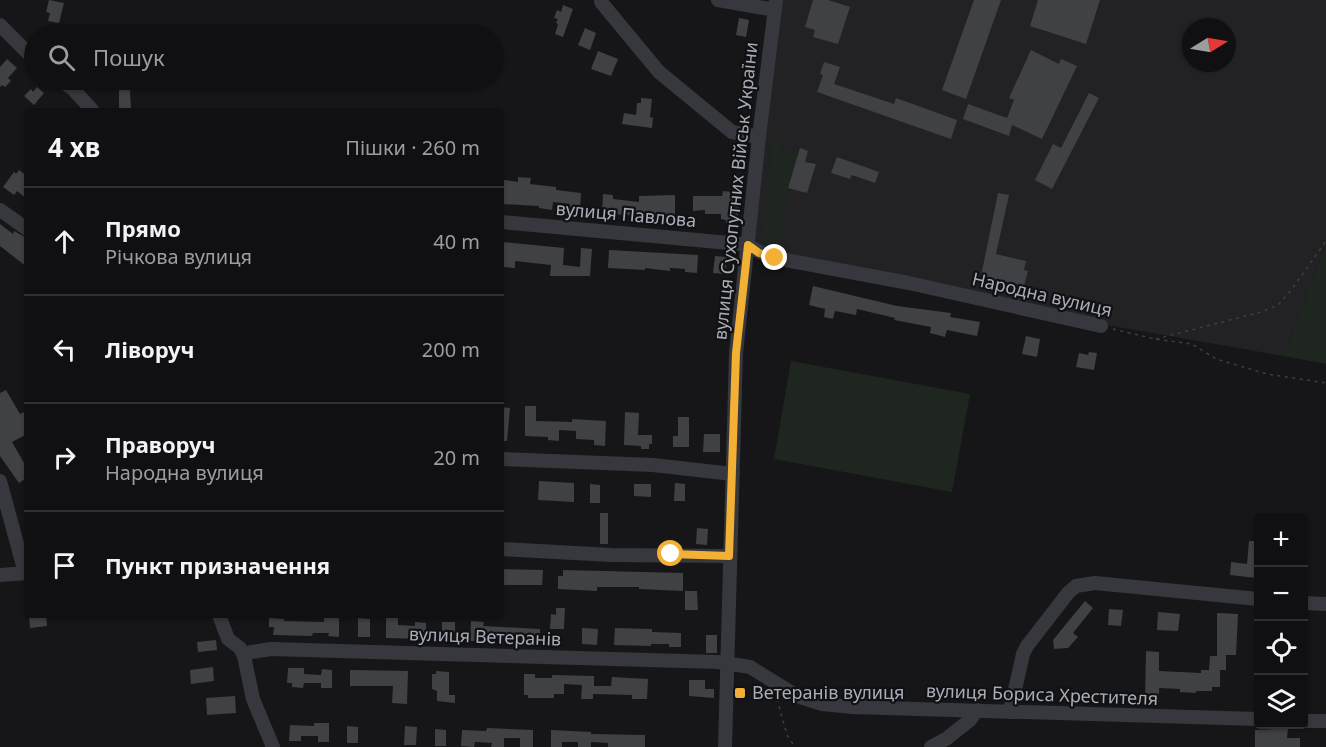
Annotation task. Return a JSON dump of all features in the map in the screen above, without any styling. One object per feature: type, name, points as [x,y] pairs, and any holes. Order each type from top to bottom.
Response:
[{"type":"street","points":[[718,0],[776,5]]},
{"type":"street","points":[[604,1],[659,72],[732,132],[759,137]]},
{"type":"street","name":"вулиця Сухопутних Військ України","points":[[725,747],[736,353],[759,137],[776,5]]},
{"type":"street","points":[[0,25],[24,49]]},
{"type":"street","points":[[74,90],[90,108]]},
{"type":"street","points":[[0,210],[24,227]]},
{"type":"street","name":"вулиця Павлова","points":[[504,222],[748,245]]},
{"type":"street","name":"Народна вулиця","points":[[748,245],[759,253],[775,258],[909,283],[1101,326]]},
{"type":"street","points":[[504,459],[653,465],[733,474]]},
{"type":"street","points":[[0,481],[24,566]]},
{"type":"street","points":[[504,549],[611,555],[729,556]]},
{"type":"street","points":[[0,575],[24,573]]},
{"type":"street","points":[[1010,712],[1020,664],[1027,646],[1076,586],[1095,582],[1254,599]]},
{"type":"street","points":[[1308,603],[1326,604]]},
{"type":"street","points":[[220,618],[228,639],[240,648],[244,656],[253,699],[273,747]]},
{"type":"street","name":"вулиця Ветеранів","points":[[244,656],[250,652],[271,649],[726,663]]},
{"type":"street","name":"вулиця Бориса Хрестителя","points":[[726,663],[750,667],[796,696],[822,704],[852,707],[1254,719]]},
{"type":"street","points":[[931,747],[946,739],[970,720],[977,710]]},
{"type":"street","points":[[1308,721],[1326,721]]},
{"type":"path","points":[[1155,339],[1261,312],[1278,304],[1289,293],[1326,241]]},
{"type":"path","name":"Народна вулиця","points":[[1101,326],[1155,339],[1192,344],[1216,359],[1267,374],[1326,383]]},
{"type":"path","points":[[771,681],[787,735],[795,747]]},
{"type":"shaded area","points":[[781,0],[1326,0],[1326,244],[1283,356],[1067,318],[776,256],[754,242]]},
{"type":"shaded area","points":[[773,138],[782,141],[781,151],[798,154],[788,188],[780,245],[762,243]]},
{"type":"shaded area","points":[[1326,244],[1326,364],[1283,356]]},
{"type":"shaded area","points":[[791,361],[970,394],[952,492],[774,459]]},
{"type":"building","points":[[49,0],[64,3],[59,23],[48,21],[50,13],[46,12]]},
{"type":"building","points":[[813,0],[828,0],[850,7],[838,44],[813,37],[815,30],[805,27]]},
{"type":"building","points":[[974,0],[1001,0],[966,99],[942,90]]},
{"type":"building","points":[[1038,0],[1100,0],[1086,44],[1030,26]]},
{"type":"building","points":[[563,5],[573,9],[563,37],[555,34],[558,19],[554,18],[557,10],[561,12]]},
{"type":"building","points":[[739,18],[749,20],[746,37],[736,35]]},
{"type":"building","points":[[585,28],[596,33],[590,50],[578,45]]},
{"type":"building","points":[[1031,50],[1059,64],[1061,59],[1077,66],[1042,139],[1012,125],[1009,136],[963,119],[968,104],[1007,118],[1014,100],[1009,98]]},
{"type":"building","points":[[598,51],[618,59],[611,76],[591,69]]},
{"type":"building","points":[[7,59],[17,68],[8,78],[11,81],[5,87],[2,85],[0,87],[0,67]]},
{"type":"building","points":[[824,62],[840,67],[834,84],[894,104],[896,98],[957,120],[951,139],[817,92],[823,75],[820,74]]},
{"type":"building","points":[[30,90],[33,92],[40,90],[44,93],[34,105],[24,96]]},
{"type":"building","points":[[119,90],[130,90],[131,108],[119,108]]},
{"type":"building","points":[[1089,93],[1099,98],[1052,189],[1035,180],[1053,144],[1061,148]]},
{"type":"building","points":[[641,98],[652,99],[650,117],[653,118],[652,128],[622,124],[624,113],[636,115],[637,103],[641,103]]},
{"type":"building","points":[[800,148],[808,151],[805,162],[816,164],[807,193],[788,188]]},
{"type":"building","points":[[837,157],[879,172],[875,183],[852,175],[850,179],[831,173]]},
{"type":"building","points":[[19,170],[24,174],[24,197],[17,191],[14,195],[3,187],[14,172],[16,174]]},
{"type":"building","points":[[518,177],[531,178],[530,184],[581,193],[580,209],[569,207],[570,204],[553,202],[552,210],[539,208],[539,206],[504,204],[504,180],[518,182]]},
{"type":"building","points":[[723,191],[740,193],[737,224],[726,223],[726,220],[721,219],[721,214],[705,214],[705,210],[693,211],[693,196],[722,196]]},
{"type":"building","points":[[998,193],[1009,195],[996,254],[1026,261],[1024,270],[1028,271],[1024,286],[981,276]]},
{"type":"building","points":[[603,194],[613,195],[613,199],[639,202],[639,196],[675,195],[675,220],[638,219],[638,216],[602,213]]},
{"type":"building","points":[[0,224],[13,234],[14,231],[24,236],[24,265],[0,246]]},
{"type":"building","points":[[504,242],[564,248],[563,265],[580,267],[581,248],[592,249],[590,276],[550,276],[551,265],[515,261],[515,268],[504,267]]},
{"type":"building","points":[[609,250],[698,255],[697,273],[670,268],[670,271],[608,268]]},
{"type":"building","points":[[715,256],[727,257],[725,274],[713,273]]},
{"type":"building","points":[[813,286],[897,306],[951,313],[950,317],[980,322],[977,336],[947,330],[945,337],[930,333],[931,327],[894,320],[895,318],[857,309],[856,315],[835,311],[833,319],[824,317],[825,309],[809,305]]},
{"type":"building","points":[[1026,336],[1040,339],[1037,357],[1022,354]]},
{"type":"building","points":[[1089,352],[1097,353],[1094,370],[1076,367],[1079,353],[1088,355]]},
{"type":"building","points":[[6,390],[20,414],[24,412],[24,436],[12,442],[24,463],[24,480],[19,483],[0,456],[0,393]]},
{"type":"building","points":[[525,406],[536,406],[536,421],[572,422],[572,419],[606,421],[605,446],[594,445],[594,440],[576,439],[576,431],[559,430],[559,441],[548,440],[548,437],[525,436]]},
{"type":"building","points":[[504,407],[510,408],[507,441],[504,441]]},
{"type":"building","points":[[625,412],[639,413],[638,435],[652,435],[652,444],[649,444],[649,449],[624,445]]},
{"type":"building","points":[[678,417],[689,417],[689,447],[673,447],[673,436],[678,436]]},
{"type":"building","points":[[704,434],[720,434],[720,452],[703,452]]},
{"type":"building","points":[[539,481],[574,483],[574,502],[538,500]]},
{"type":"building","points":[[675,483],[685,484],[685,501],[674,501]]},
{"type":"building","points":[[590,484],[600,485],[600,503],[590,503]]},
{"type":"building","points":[[634,484],[651,484],[651,497],[634,496]]},
{"type":"building","points":[[600,513],[608,513],[608,544],[600,544]]},
{"type":"building","points":[[697,528],[708,529],[707,545],[696,544]]},
{"type":"building","points":[[1249,541],[1254,541],[1254,578],[1230,575],[1231,562],[1247,564]]},
{"type":"building","points":[[504,569],[543,570],[542,585],[504,585]]},
{"type":"building","points":[[563,570],[683,573],[683,591],[639,589],[639,587],[597,587],[597,591],[558,589],[558,576],[563,576]]},
{"type":"building","points":[[685,591],[697,591],[698,610],[685,610]]},
{"type":"building","points":[[1085,601],[1093,608],[1073,633],[1078,637],[1068,648],[1054,649],[1053,640]]},
{"type":"building","points":[[556,608],[565,608],[564,629],[550,629],[551,614],[556,615]]},
{"type":"building","points":[[1109,609],[1123,610],[1121,626],[1108,625]]},
{"type":"building","points":[[1158,612],[1180,614],[1178,631],[1157,630]]},
{"type":"building","points":[[1217,613],[1238,614],[1236,655],[1226,655],[1226,670],[1220,670],[1220,687],[1212,687],[1212,691],[1196,691],[1196,693],[1180,692],[1180,689],[1159,688],[1159,702],[1145,702],[1146,651],[1159,652],[1159,671],[1201,673],[1201,670],[1209,670],[1210,656],[1217,656]]},
{"type":"building","points":[[29,618],[46,618],[47,626],[30,628]]},
{"type":"building","points":[[269,618],[284,619],[284,621],[324,622],[324,618],[339,618],[339,637],[328,636],[329,633],[313,633],[312,636],[273,635],[274,627],[269,627]]},
{"type":"building","points":[[358,618],[370,619],[370,637],[358,637]]},
{"type":"building","points":[[386,618],[398,618],[398,625],[415,626],[415,622],[426,623],[426,639],[386,638]]},
{"type":"building","points":[[471,621],[484,622],[483,626],[540,629],[540,643],[529,643],[529,637],[512,637],[512,642],[503,642],[504,638],[483,637],[483,641],[470,641]]},
{"type":"building","points":[[442,622],[455,622],[455,640],[442,640]]},
{"type":"building","points":[[582,628],[598,629],[597,645],[582,644]]},
{"type":"building","points":[[615,628],[681,633],[681,647],[669,647],[669,644],[614,645]]},
{"type":"building","points":[[706,635],[717,635],[717,653],[706,653]]},
{"type":"building","points":[[216,640],[217,650],[198,652],[197,642]]},
{"type":"building","points":[[213,667],[214,681],[191,684],[190,670]]},
{"type":"building","points":[[288,668],[304,668],[304,674],[321,675],[322,669],[332,670],[332,688],[321,688],[321,683],[304,683],[303,688],[292,687],[292,683],[287,683]]},
{"type":"building","points":[[350,670],[408,671],[407,704],[392,703],[393,686],[350,686]]},
{"type":"building","points":[[436,671],[449,672],[449,695],[455,695],[455,703],[437,701],[437,691],[432,689],[432,674],[436,674]]},
{"type":"building","points":[[524,674],[535,674],[535,678],[552,678],[552,675],[594,676],[594,686],[611,686],[612,677],[648,679],[647,699],[632,699],[632,695],[593,694],[593,699],[581,699],[582,685],[564,684],[564,694],[554,694],[554,698],[528,698],[528,695],[524,695]]},
{"type":"building","points":[[689,680],[705,680],[705,689],[714,689],[714,698],[689,696]]},
{"type":"building","points":[[235,696],[236,713],[207,715],[206,698]]},
{"type":"building","points":[[314,723],[329,723],[329,742],[318,742],[318,736],[301,736],[301,741],[289,741],[290,725],[314,726]]},
{"type":"building","points":[[347,726],[358,727],[358,743],[347,743]]},
{"type":"building","points":[[405,726],[417,727],[416,745],[404,745]]},
{"type":"building","points":[[487,728],[533,730],[533,747],[520,747],[520,738],[504,738],[504,747],[491,747],[492,743],[475,742],[474,747],[461,746],[462,730],[486,731]]},
{"type":"building","points":[[435,729],[446,730],[446,746],[435,746]]},
{"type":"building","points":[[1288,729],[1287,738],[1300,738],[1300,747],[1255,747],[1255,730]]},
{"type":"building","points":[[551,730],[591,732],[591,734],[645,735],[645,747],[608,747],[608,743],[591,742],[591,747],[578,747],[578,742],[562,742],[562,747],[551,747]]},
{"type":"place","name":"Ветеранів вулиця","points":[[740,693]]},
{"type":"route","points":[[671,554],[729,556],[736,353],[748,245],[759,253],[775,258]]}]
